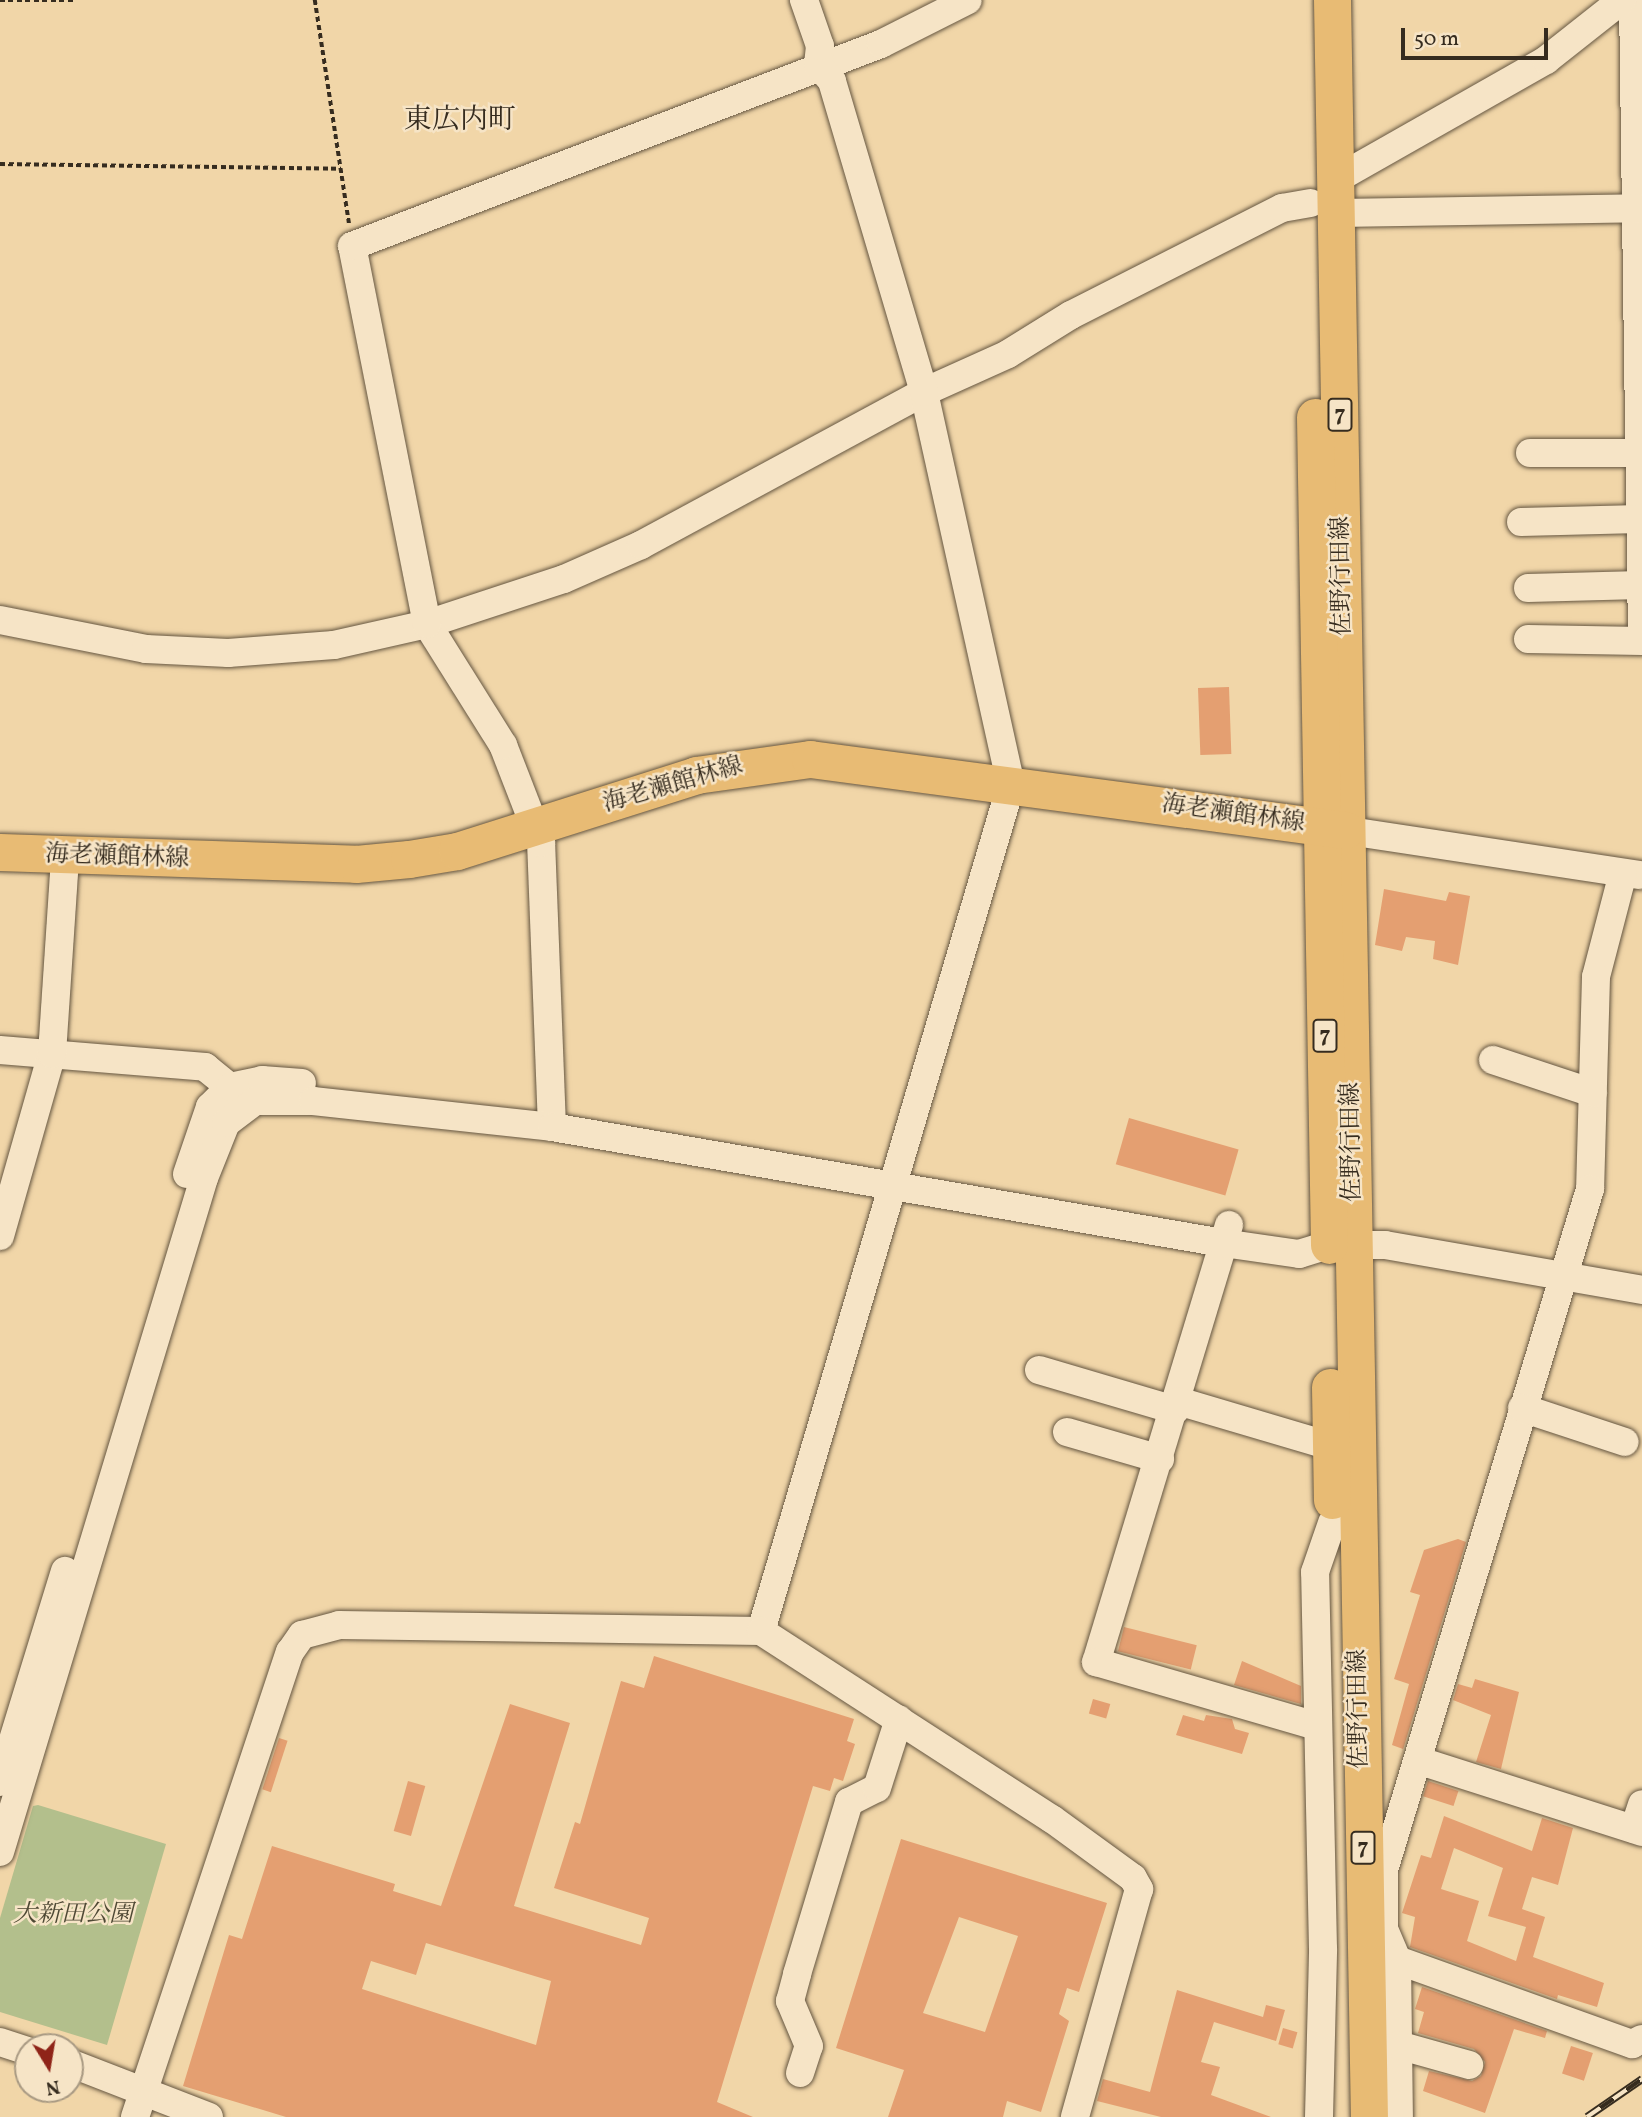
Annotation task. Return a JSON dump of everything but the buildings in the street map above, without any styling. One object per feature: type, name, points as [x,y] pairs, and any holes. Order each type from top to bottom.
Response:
[{"type":"main road","name":"佐野行田線","points":[[1308,0],[1328,198]]},
{"type":"main road","name":"佐野行田線","points":[[1332,0],[1328,198],[1345,1580],[1344,2117]]},
{"type":"main road","name":"海老瀬館林線","points":[[0,852],[65,857],[356,864],[457,851],[696,775],[775,760],[810,759],[1335,829]]},
{"type":"main road","name":"佐野行田線","points":[[1341,1245],[1330,1446],[1332,1522],[1345,1580],[1369,2117]]},
{"type":"street","points":[[761,1631],[894,1176],[909,1146],[1011,785],[924,392],[832,81],[818,65],[820,46],[804,0]]},
{"type":"street","points":[[553,1118],[537,826],[503,745],[427,625],[352,246],[818,65],[881,44],[968,0]]},
{"type":"street","points":[[1328,198],[1546,60],[1622,0]]},
{"type":"street","points":[[1528,639],[1642,640],[1640,208],[1633,0]]},
{"type":"street","points":[[0,620],[146,649],[228,653],[334,645],[427,625],[564,579],[640,545],[924,392],[1008,354],[1071,315],[1282,208],[1328,198],[1640,208]]},
{"type":"street","points":[[1530,453],[1640,443]]},
{"type":"street","points":[[1521,522],[1641,504]]},
{"type":"street","points":[[1528,588],[1641,585]]},
{"type":"street","points":[[1335,829],[1632,874],[1596,976],[1590,1189],[1567,1276],[1522,1409],[1420,1761],[1384,1870],[1384,1929],[1397,1960],[1399,2117]]},
{"type":"street","points":[[0,1236],[52,1054],[65,857]]},
{"type":"street","points":[[0,1050],[205,1067],[230,1087]]},
{"type":"street","points":[[1493,1060],[1593,1093]]},
{"type":"street","points":[[0,1852],[5,1794],[202,1124],[230,1087],[262,1080],[553,1118],[1226,1234],[1300,1235],[1341,1245],[1385,1245],[1642,1290]]},
{"type":"street","points":[[5,1794],[226,1122],[239,1108],[274,1098],[553,1118]]},
{"type":"street","points":[[1226,1234],[1177,1406],[1096,1662],[1316,1726]]},
{"type":"street","points":[[1039,1370],[1330,1446]]},
{"type":"street","points":[[1522,1409],[1625,1442]]},
{"type":"street","points":[[1067,1432],[1160,1459]]},
{"type":"street","points":[[1319,2117],[1323,1949],[1316,1726],[1315,1572],[1332,1522]]},
{"type":"street","points":[[139,2104],[227,1829],[264,1739],[290,1652],[302,1635],[339,1625],[761,1631],[1052,1819],[1133,1878],[1139,1889],[1075,2117]]},
{"type":"street","points":[[800,2073],[808,2046],[790,2001],[797,1974],[849,1802],[877,1788],[899,1719]]},
{"type":"street","points":[[1420,1761],[1639,1822]]},
{"type":"street","points":[[1397,1960],[1632,2045],[1642,2039]]},
{"type":"street","points":[[1398,2045],[1469,2065]]},
{"type":"street","points":[[84,2071],[139,2104],[209,2117]]},
{"type":"path","points":[[0,0],[74,0]]},
{"type":"path","points":[[315,0],[352,246]]},
{"type":"path","points":[[0,164],[341,169]]},
{"type":"green space","name":"大新田公園","points":[[38,1805],[166,1844],[107,2045],[84,2038],[84,2033],[68,2033],[0,2012],[0,1918],[33,1806]]},
{"type":"railway","points":[[1587,2117],[1642,2079]]},
{"type":"district","name":"東広内町","points":[[460,121]]}]
